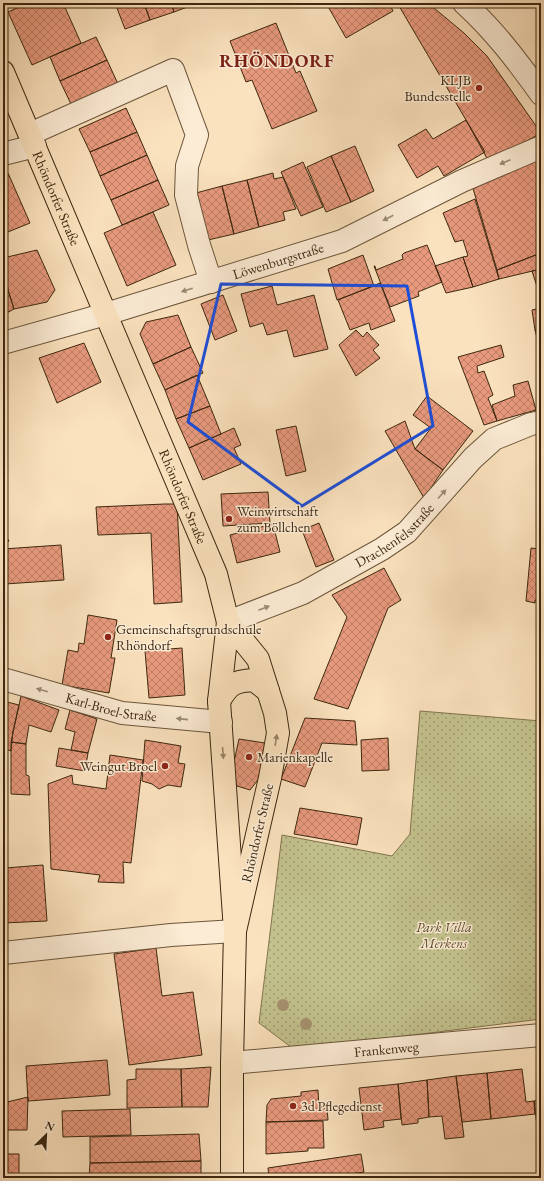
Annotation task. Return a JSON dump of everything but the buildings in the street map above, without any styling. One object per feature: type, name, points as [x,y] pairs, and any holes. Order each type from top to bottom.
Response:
[{"type":"main road","name":"Rhöndorfer Straße","points":[[3,72],[216,574],[228,622],[219,700],[235,931],[232,1063],[232,1178]]},
{"type":"main road","name":"Rhöndorfer Straße","points":[[228,622],[258,659],[275,713],[278,733],[270,778],[235,931]]},
{"type":"main road","points":[[219,700],[226,689],[242,681],[254,680],[268,691]]},
{"type":"street","points":[[464,3],[483,20],[512,55],[541,94]]},
{"type":"street","points":[[3,154],[172,70],[197,135],[187,166],[186,195],[199,245],[211,282]]},
{"type":"street","name":"Löwenburgstraße","points":[[3,343],[106,314],[342,241],[462,181],[541,147]]},
{"type":"street","name":"Drachenfelsstraße","points":[[228,622],[303,593],[382,549],[407,532],[473,458],[494,439],[531,424],[541,422]]},
{"type":"street","name":"Karl-Broel-Straße","points":[[3,679],[122,713],[221,722]]},
{"type":"street","points":[[3,953],[171,935],[235,931]]},
{"type":"street","name":"Frankenweg","points":[[232,1063],[541,1035]]},
{"type":"highlighted area","points":[[221,284],[407,286],[433,426],[302,506],[188,422]]},
{"type":"green space","name":"Park Villa Merkens","points":[[420,711],[541,721],[541,1019],[295,1050],[259,1023],[282,835],[392,856],[410,834]]},
{"type":"place","name":"KLJB Bundesstelle","points":[[479,88]]},
{"type":"place","name":"Weinwirtschaft zum Böllchen","points":[[229,519]]},
{"type":"place","name":"Gemeinschaftsgrundschule Rhöndorf","points":[[108,637]]},
{"type":"place","name":"Marienkapelle","points":[[249,757]]},
{"type":"place","name":"Weingut Broel","points":[[165,766]]},
{"type":"place","name":"3d Pflegedienst","points":[[293,1106]]},
{"type":"district","name":"RHÖNDORF","points":[[277,60]]}]
